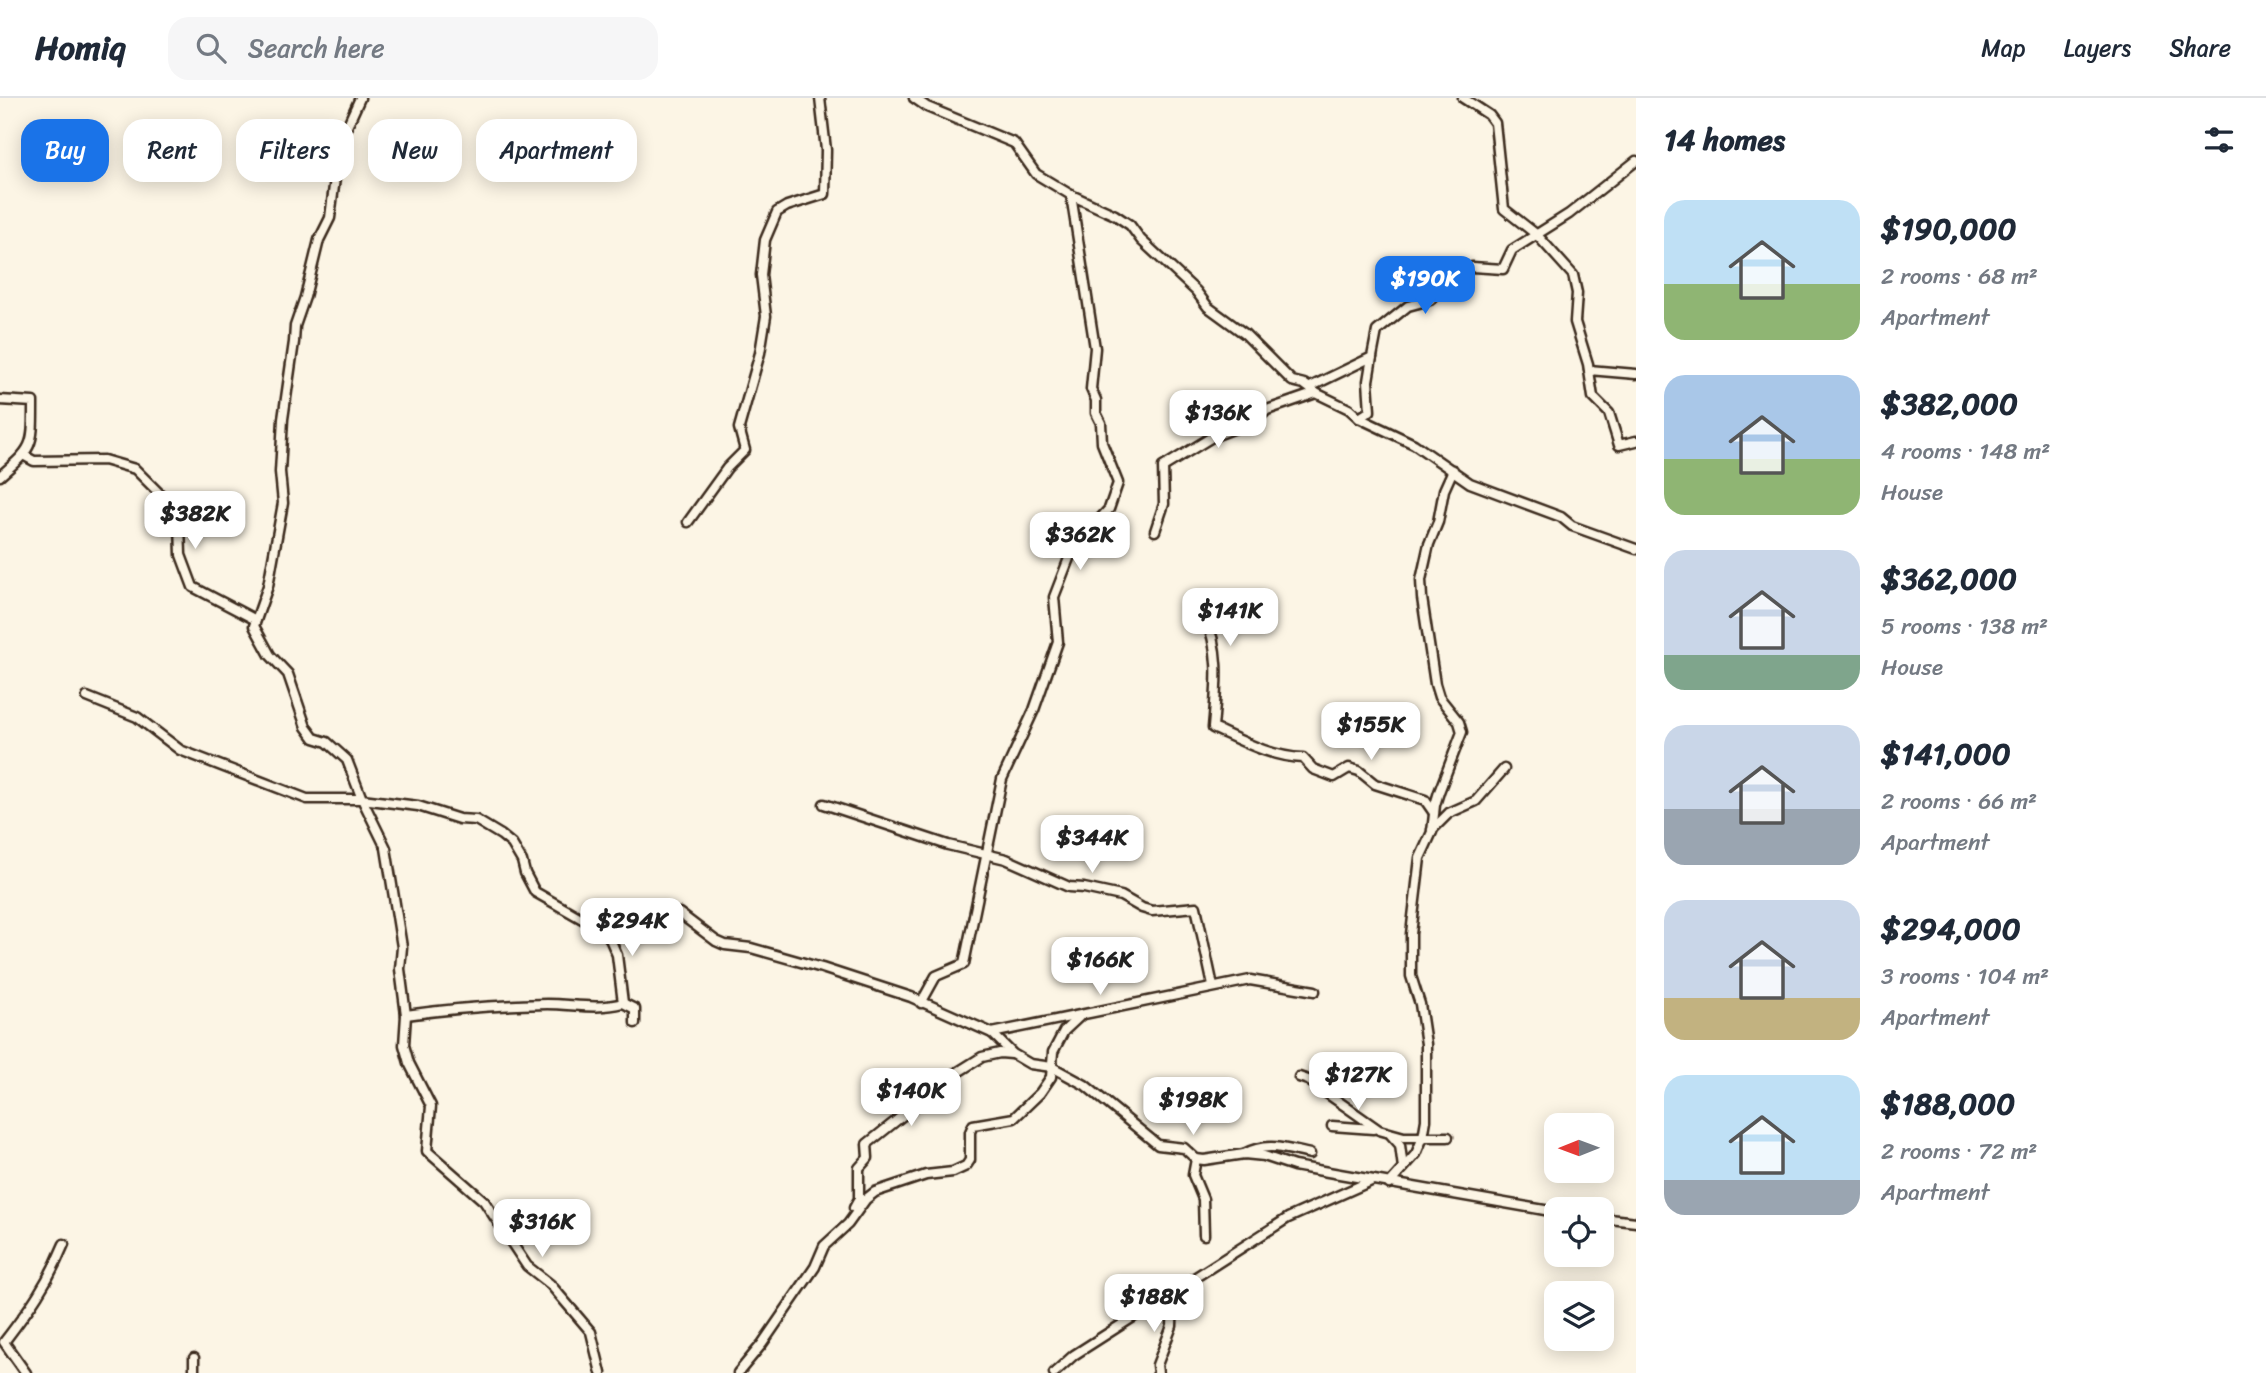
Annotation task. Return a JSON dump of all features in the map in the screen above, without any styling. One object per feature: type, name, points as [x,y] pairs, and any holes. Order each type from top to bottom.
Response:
[{"type":"street","points":[[360,98],[338,154],[330,218],[319,240],[295,326],[283,419],[283,503],[268,586],[254,626],[270,655],[288,674],[306,727],[314,738],[327,742],[347,760],[386,848],[402,947],[400,969],[407,1015],[404,1045],[432,1106],[427,1151],[484,1201],[527,1266],[550,1284],[591,1332],[601,1373]]},
{"type":"street","points":[[688,522],[727,468],[745,450],[739,428],[760,353],[766,316],[761,275],[765,240],[777,212],[787,206],[825,194],[826,150],[820,98]]},
{"type":"street","points":[[914,98],[927,107],[1014,143],[1036,174],[1130,225],[1141,240],[1196,291],[1208,307],[1245,334],[1292,382],[1313,390],[1349,409],[1359,418],[1414,444],[1470,482],[1561,517],[1572,526],[1636,549]]},
{"type":"street","points":[[1463,98],[1489,115],[1495,123],[1504,209],[1537,234],[1573,275],[1577,293],[1575,322],[1589,370],[1593,397],[1609,413],[1619,445],[1636,440]]},
{"type":"street","points":[[1359,418],[1370,411],[1368,381],[1377,331],[1408,306],[1430,300],[1451,279],[1472,267],[1503,269],[1512,250],[1569,214],[1636,160]]},
{"type":"street","points":[[921,1003],[936,976],[964,964],[1002,779],[1034,710],[1058,642],[1054,597],[1073,548],[1109,509],[1118,484],[1102,443],[1101,423],[1091,389],[1095,348],[1071,195]]},
{"type":"street","points":[[1155,531],[1164,504],[1163,467],[1212,437],[1257,419],[1267,410],[1313,390],[1373,357]]},
{"type":"street","points":[[1589,370],[1636,374]]},
{"type":"street","points":[[0,400],[33,402],[33,431],[29,449],[0,476]]},
{"type":"street","points":[[23,455],[34,461],[104,460],[135,469],[166,500],[180,523],[181,555],[192,587],[256,620]]},
{"type":"street","points":[[1389,1184],[1416,1154],[1423,1138],[1426,1120],[1426,1044],[1409,959],[1419,866],[1432,830],[1439,792],[1462,732],[1459,722],[1439,697],[1435,684],[1421,580],[1452,470]]},
{"type":"street","points":[[1204,616],[1215,645],[1213,729],[1270,752],[1291,758],[1303,758],[1312,769],[1334,777],[1349,768],[1359,771],[1375,784],[1425,800],[1434,813]]},
{"type":"street","points":[[87,697],[137,717],[180,750],[307,799],[362,799],[418,806],[459,819],[476,820],[512,844],[531,885],[541,897],[586,920],[604,925],[679,914],[725,945],[751,948],[911,997],[992,1033],[1013,1054],[1030,1064],[1052,1067],[1086,1084],[1158,1144],[1184,1148],[1196,1159],[1244,1154],[1265,1156],[1294,1166],[1544,1210]]},
{"type":"street","points":[[1432,830],[1449,813],[1476,801],[1504,769]]},
{"type":"street","points":[[824,804],[948,845],[988,853],[1069,887],[1121,896],[1152,911],[1196,907],[1213,986]]},
{"type":"street","points":[[604,925],[617,955],[622,1003]]},
{"type":"street","points":[[992,1033],[1250,980],[1315,991]]},
{"type":"street","points":[[407,1015],[506,1005],[606,1007],[622,1003],[635,1009],[635,1023]]},
{"type":"street","points":[[738,1373],[762,1344],[815,1268],[824,1246],[848,1224],[866,1199],[875,1192],[926,1175],[953,1172],[966,1166],[970,1160],[970,1132],[973,1125],[1014,1118],[1040,1093],[1051,1077],[1053,1052],[1064,1031],[1079,1017]]},
{"type":"street","points":[[848,1224],[859,1199],[859,1168],[868,1158],[867,1144],[921,1101],[934,1083],[982,1057],[1000,1053],[1013,1054]]},
{"type":"street","points":[[1299,1077],[1308,1080],[1379,1130]]},
{"type":"street","points":[[1332,1126],[1366,1127],[1391,1135],[1448,1137]]},
{"type":"street","points":[[1391,1135],[1400,1145],[1404,1168]]},
{"type":"street","points":[[1244,1154],[1255,1148],[1272,1145],[1310,1154]]},
{"type":"street","points":[[1196,1159],[1193,1175],[1203,1199],[1204,1235]]},
{"type":"street","points":[[1054,1373],[1074,1355],[1288,1217],[1372,1181]]},
{"type":"street","points":[[1614,1219],[1636,1222]]},
{"type":"street","points":[[26,1373],[4,1342],[45,1285],[64,1244]]},
{"type":"street","points":[[1158,1373],[1157,1365],[1172,1326],[1173,1293]]},
{"type":"street","points":[[194,1358],[194,1373]]}]
